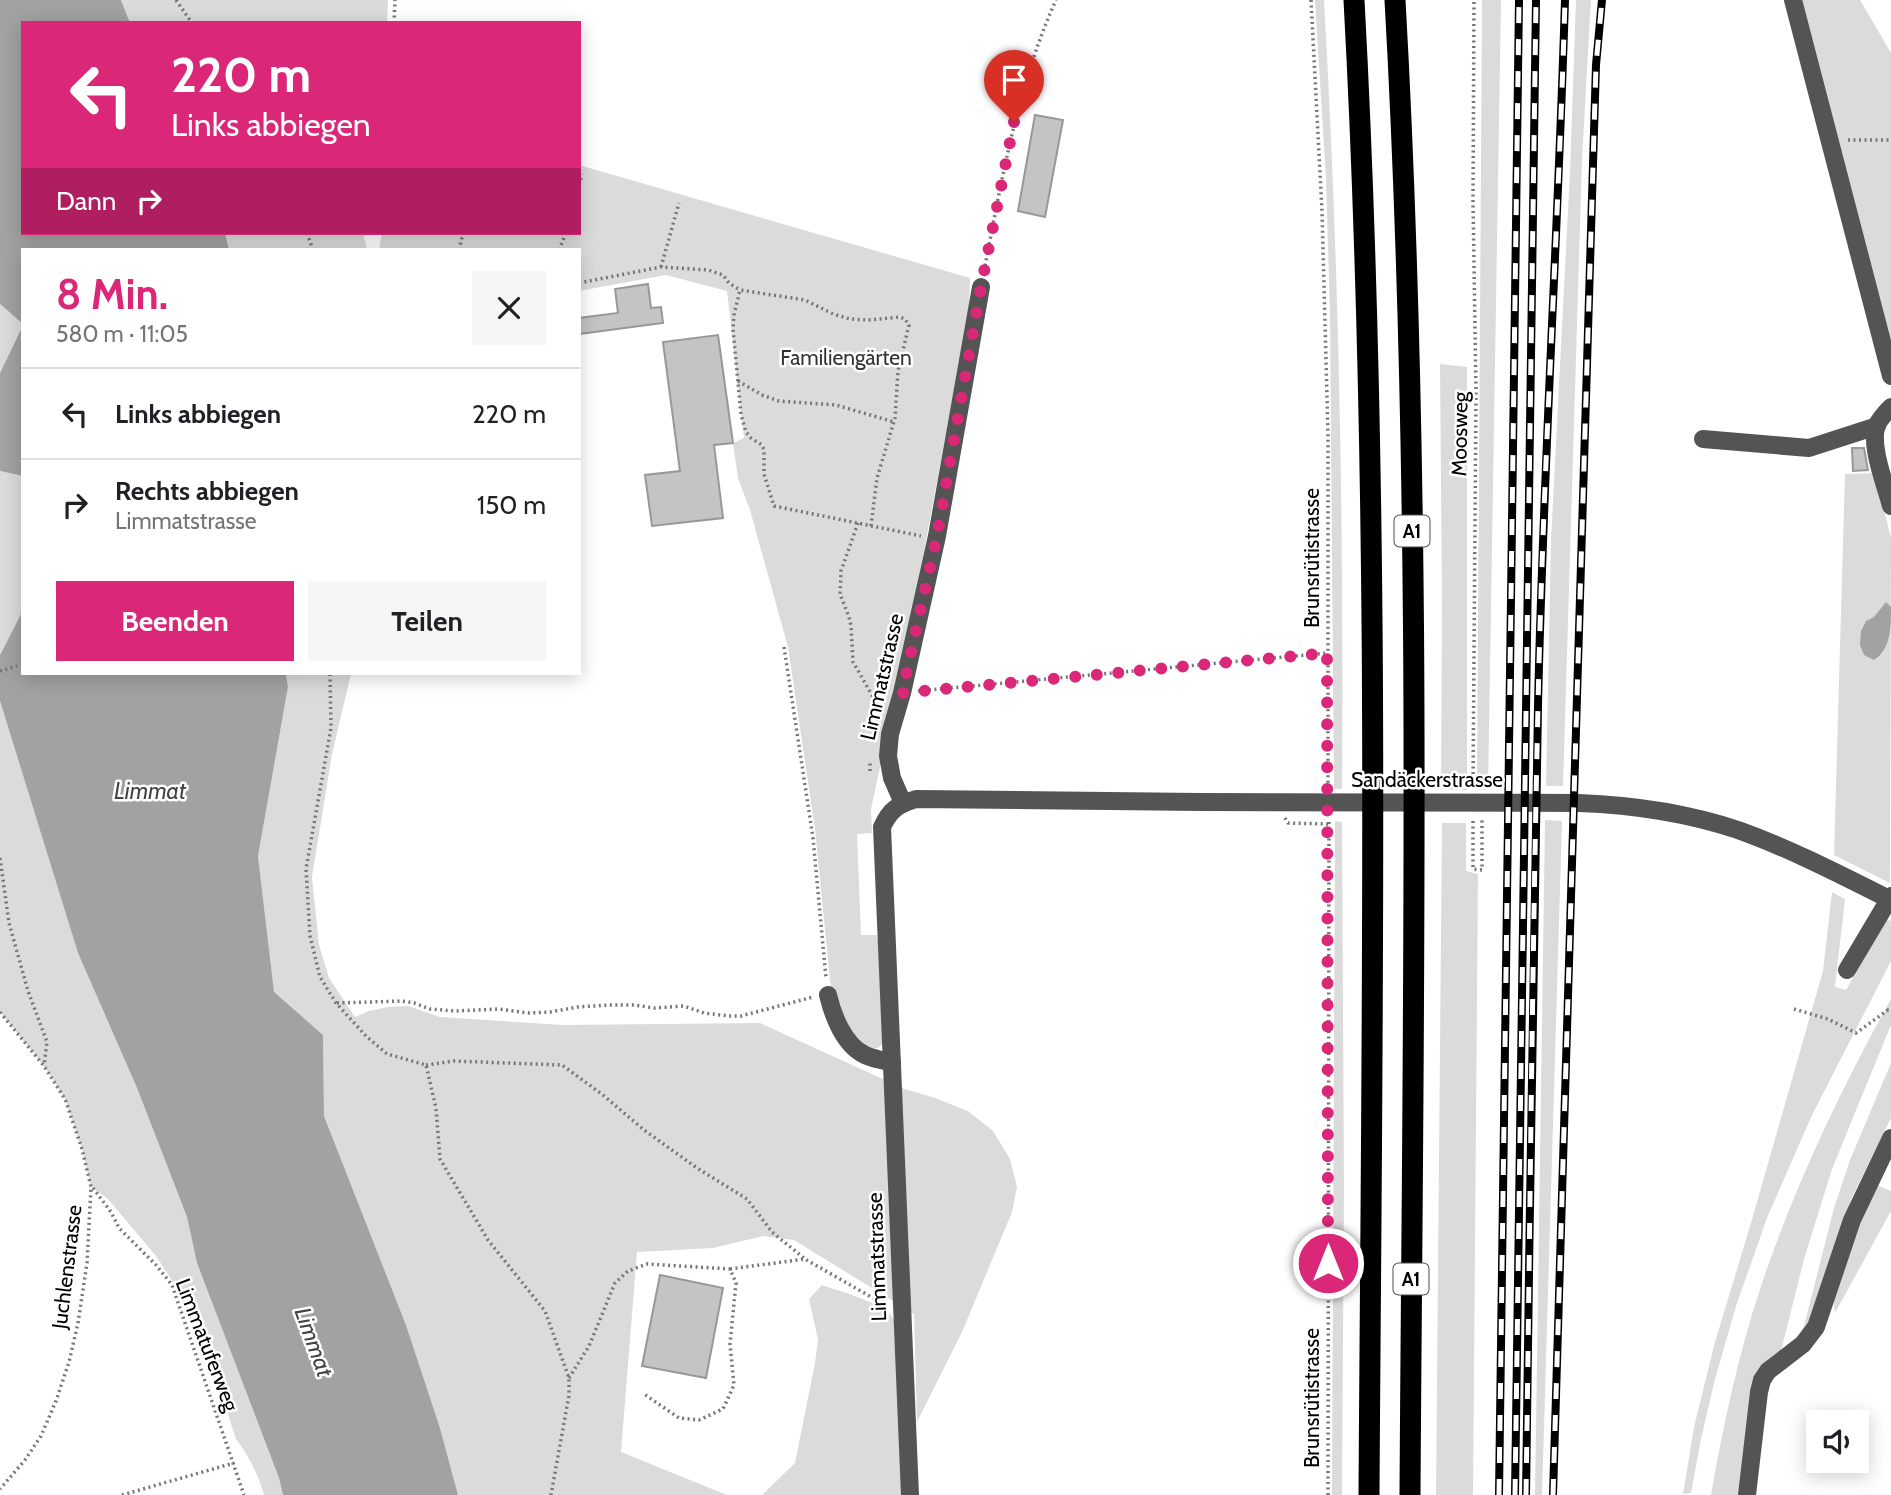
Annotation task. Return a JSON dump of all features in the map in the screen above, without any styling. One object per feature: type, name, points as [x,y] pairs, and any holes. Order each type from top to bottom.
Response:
[{"type":"highway","name":"A1","points":[[1354,0],[1366,269],[1371,505],[1369,1495]]},
{"type":"highway","name":"A1","points":[[1395,0],[1407,268],[1412,492],[1414,864],[1410,1495]]},
{"type":"street","points":[[1793,0],[1891,376]]},
{"type":"street","name":"Limmatstrasse","points":[[909,1495],[882,827],[888,815],[903,803],[892,778],[888,756],[890,734],[937,539],[981,287]]},
{"type":"street","points":[[1891,407],[1877,426],[1876,450],[1891,506]]},
{"type":"street","points":[[1703,439],[1809,448],[1877,426]]},
{"type":"street","name":"Sandäckerstrasse","points":[[903,803],[916,799],[1324,806],[1579,803],[1618,805],[1710,822],[1764,840],[1891,898]]},
{"type":"street","points":[[1847,970],[1891,898]]},
{"type":"street","points":[[828,995],[837,1022],[847,1040],[864,1055],[892,1063]]},
{"type":"street","points":[[1747,1495],[1762,1380],[1768,1371],[1803,1344],[1816,1327],[1852,1220],[1891,1138]]},
{"type":"path","points":[[176,0],[191,21]]},
{"type":"path","points":[[394,21],[395,0]]},
{"type":"path","points":[[981,287],[1014,122],[1057,0]]},
{"type":"path","name":"Brunsrütistrasse","points":[[1311,0],[1325,316],[1329,571],[1328,785]]},
{"type":"path","name":"Moosweg","points":[[1473,790],[1476,393],[1474,0]]},
{"type":"path","points":[[1830,140],[1891,140]]},
{"type":"path","points":[[581,178],[582,174]]},
{"type":"path","points":[[661,267],[679,203]]},
{"type":"path","points":[[581,283],[661,267],[708,270],[723,275],[729,284],[740,290],[805,300],[850,319],[905,319],[909,325],[898,371],[897,404],[877,478],[871,526]]},
{"type":"path","points":[[740,290],[733,329],[744,426],[751,438],[762,445],[764,450],[764,474],[774,506],[937,539]]},
{"type":"path","points":[[738,381],[779,401],[836,405],[894,422]]},
{"type":"path","points":[[858,523],[839,584],[851,626],[853,662],[876,702],[873,725]]},
{"type":"path","points":[[336,1003],[402,1001],[430,1009],[498,1009],[530,1013],[609,1005],[654,1008],[684,1006],[704,1013],[741,1016],[828,995],[813,838],[785,647]]},
{"type":"path","points":[[902,693],[1327,653]]},
{"type":"path","points":[[0,671],[17,666]]},
{"type":"path","points":[[330,675],[331,728],[306,879],[310,936],[320,977],[336,1003],[366,1036],[387,1054],[426,1065],[454,1061],[562,1065],[644,1130],[747,1199],[772,1232],[804,1259],[902,1315]]},
{"type":"path","points":[[870,757],[870,771]]},
{"type":"path","name":"Brunsrütistrasse","points":[[1324,806],[1329,824],[1328,1495]]},
{"type":"path","points":[[1473,816],[1473,869],[1482,870],[1482,817]]},
{"type":"path","points":[[1284,817],[1288,823],[1329,824]]},
{"type":"path","points":[[0,858],[9,923],[28,991],[47,1042],[44,1066]]},
{"type":"path","points":[[1794,1009],[1828,1019],[1856,1033],[1888,1010],[1891,1012]]},
{"type":"path","name":"Juchlenstrasse","points":[[0,1012],[44,1066],[65,1099],[91,1186],[87,1263],[69,1363],[41,1436],[0,1489]]},
{"type":"path","points":[[426,1065],[436,1108],[440,1159],[488,1240],[545,1311],[569,1378],[569,1395],[551,1495]]},
{"type":"path","name":"Limmatuferweg","points":[[91,1186],[111,1212],[119,1228],[172,1285],[244,1495]]},
{"type":"path","points":[[569,1378],[589,1346],[615,1283],[628,1271],[647,1264],[730,1269],[804,1259]]},
{"type":"path","points":[[644,1394],[679,1418],[699,1420],[723,1409],[734,1385],[730,1343],[736,1283],[730,1269]]},
{"type":"path","points":[[122,1495],[234,1464]]},
{"type":"green space","points":[[121,0],[388,0],[387,21],[129,21]]},
{"type":"green space","points":[[1315,0],[1324,0],[1337,296],[1342,789],[1334,789],[1330,315],[1326,179]]},
{"type":"green space","points":[[1482,0],[1501,0],[1488,789],[1477,790]]},
{"type":"green space","points":[[1576,0],[1591,0],[1582,159],[1563,786],[1546,786],[1551,540]]},
{"type":"green space","points":[[1799,0],[1860,0],[1891,53],[1891,355]]},
{"type":"green space","name":"Familiengärten","points":[[581,166],[970,278],[969,309],[912,620],[871,809],[872,833],[857,834],[861,935],[877,935],[880,954],[883,1043],[878,1048],[870,1049],[849,1033],[834,1003],[815,829],[788,647],[750,510],[738,478],[733,443],[744,438],[727,291],[666,275],[581,291],[581,248],[379,248],[382,235],[581,235]]},
{"type":"green space","points":[[225,235],[363,235],[367,248],[229,248]]},
{"type":"green space","points":[[0,304],[21,322],[21,328],[0,373]]},
{"type":"green space","points":[[1440,364],[1467,367],[1467,790],[1441,789]]},
{"type":"green space","points":[[0,471],[21,476],[21,614],[0,655]]},
{"type":"green space","points":[[1875,473],[1891,538],[1890,883],[1834,855],[1845,474]]},
{"type":"green space","points":[[286,675],[351,675],[332,754],[312,877],[319,945],[329,978],[355,1017],[388,1007],[408,1006],[440,1017],[563,1025],[760,1023],[905,1089],[968,1111],[993,1131],[1010,1159],[1017,1187],[1012,1212],[962,1332],[917,1422],[914,1314],[794,1240],[763,1236],[713,1248],[637,1252],[621,1452],[727,1495],[458,1495],[440,1428],[406,1325],[324,1116],[323,1035],[274,993],[258,856],[288,687]]},
{"type":"green space","points":[[0,701],[78,953],[137,1088],[187,1217],[197,1263],[279,1478],[283,1495],[264,1495],[253,1466],[236,1439],[196,1318],[156,1256],[107,1198],[91,1187],[82,1149],[65,1099],[44,1066],[0,1012]]},
{"type":"green space","points":[[1545,820],[1562,821],[1542,1495],[1535,1495]]},
{"type":"green space","points":[[1335,821],[1342,822],[1342,1495],[1332,1495]]},
{"type":"green space","points":[[1442,823],[1466,823],[1466,871],[1478,874],[1473,1495],[1436,1495]]},
{"type":"green space","points":[[1832,892],[1845,899],[1835,987],[1846,990],[1886,919],[1891,921],[1891,961],[1812,1115],[1767,1218],[1737,1303],[1715,1379],[1691,1493],[1683,1494],[1694,1427],[1715,1342],[1823,971]]},
{"type":"green space","points":[[1891,999],[1891,1025],[1832,1169],[1804,1259],[1781,1351],[1764,1363],[1754,1380],[1740,1495],[1711,1495],[1738,1365],[1773,1252],[1819,1141]]},
{"type":"green space","points":[[1891,1063],[1891,1118],[1851,1199],[1816,1310],[1801,1338],[1834,1208],[1850,1160]]},
{"type":"green space","points":[[1874,1184],[1891,1191],[1891,1211],[1835,1313],[1833,1299]]},
{"type":"green space","points":[[822,1285],[881,1307],[893,1319],[896,1329],[903,1495],[762,1495],[795,1463],[818,1340],[809,1299]]},
{"type":"water","points":[[0,0],[121,0],[129,21],[21,21],[21,235],[225,235],[229,248],[21,248],[21,322],[0,304]]},
{"type":"water","points":[[21,329],[21,476],[0,471],[0,373]]},
{"type":"water","points":[[1886,602],[1891,607],[1889,637],[1884,650],[1874,660],[1864,655],[1860,645],[1861,631],[1866,621],[1874,617]]},
{"type":"water","name":"Limmat","points":[[21,614],[21,675],[286,675],[288,687],[258,856],[274,992],[323,1035],[324,1116],[406,1325],[440,1428],[458,1495],[283,1495],[279,1478],[197,1263],[187,1217],[137,1088],[78,953],[0,701],[0,655]]},
{"type":"building","points":[[1035,115],[1063,120],[1045,217],[1018,211]]},
{"type":"building","points":[[648,284],[651,308],[661,307],[663,323],[581,334],[581,318],[618,313],[615,289]]},
{"type":"building","points":[[718,335],[733,443],[714,445],[723,518],[652,526],[645,475],[680,471],[663,342]]},
{"type":"building","points":[[1852,448],[1864,448],[1868,470],[1853,471]]},
{"type":"building","points":[[660,1275],[723,1288],[706,1378],[642,1366]]},
{"type":"railway","points":[[1499,1495],[1519,0]]},
{"type":"railway","points":[[1515,1495],[1536,0]]},
{"type":"railway","points":[[1526,1495],[1538,706],[1565,0]]},
{"type":"railway","points":[[1553,1495],[1596,65],[1602,0]]},
{"type":"route","points":[[1014,122],[981,287],[937,536],[902,693],[1327,653],[1328,1263]]}]
